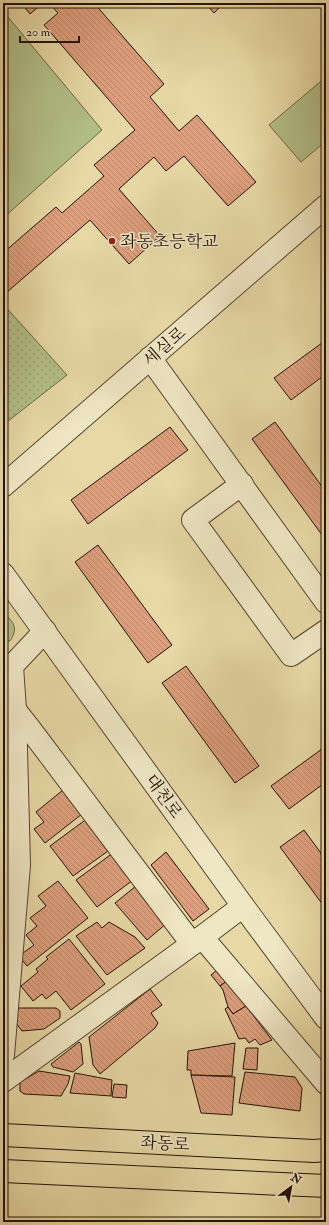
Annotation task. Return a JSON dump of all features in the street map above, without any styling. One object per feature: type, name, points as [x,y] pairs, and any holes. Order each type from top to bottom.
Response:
[{"type":"main road","name":"좌동로","points":[[3,1135],[326,1150]]},
{"type":"main road","name":"좌동로","points":[[3,1171],[326,1186]]},
{"type":"street","name":"세실로","points":[[3,486],[326,206]]},
{"type":"street","points":[[150,358],[326,602]]},
{"type":"street","points":[[242,484],[193,520],[291,655],[326,631]]},
{"type":"street","name":"대천로","points":[[3,574],[243,906],[326,1018]]},
{"type":"street","points":[[3,1055],[18,865],[15,710],[12,666],[45,631]]},
{"type":"street","points":[[15,710],[197,940],[326,1083]]},
{"type":"street","points":[[3,1081],[243,906]]},
{"type":"green space","points":[[3,11],[102,130],[3,218]]},
{"type":"green space","points":[[326,77],[326,141],[301,162],[269,125]]},
{"type":"green space","points":[[3,304],[67,375],[3,425]]},
{"type":"green space","points":[[3,612],[14,625],[14,632],[10,641],[3,642]]},
{"type":"building","points":[[21,3],[43,3],[30,14]]},
{"type":"building","points":[[49,3],[94,3],[164,84],[150,97],[179,131],[197,115],[256,182],[228,206],[184,156],[166,171],[154,157],[119,189],[160,236],[129,264],[90,220],[6,293],[3,289],[3,253],[56,207],[62,213],[104,176],[94,165],[135,130],[44,25],[58,13]]},
{"type":"building","points":[[205,3],[218,3],[221,6],[214,13]]},
{"type":"building","points":[[326,340],[326,374],[291,400],[274,378]]},
{"type":"building","points":[[275,422],[326,492],[325,539],[252,439]]},
{"type":"building","points":[[170,427],[188,450],[88,524],[71,500]]},
{"type":"building","points":[[98,545],[172,645],[148,663],[75,562]]},
{"type":"building","points":[[186,666],[259,766],[235,783],[162,683]]},
{"type":"building","points":[[326,746],[326,782],[289,809],[271,786]]},
{"type":"building","points":[[63,790],[82,814],[45,843],[34,829],[44,822],[36,812]]},
{"type":"building","points":[[88,818],[111,849],[73,876],[50,846]]},
{"type":"building","points":[[304,830],[326,860],[326,909],[280,847]]},
{"type":"building","points":[[166,852],[209,909],[193,921],[151,865]]},
{"type":"building","points":[[113,853],[133,880],[97,907],[76,880]]},
{"type":"building","points":[[58,881],[88,918],[27,966],[19,956],[34,945],[26,935],[37,926],[30,918],[46,906],[38,896]]},
{"type":"building","points":[[136,886],[167,923],[147,940],[115,903]]},
{"type":"building","points":[[97,922],[102,928],[109,922],[135,937],[145,948],[107,975],[76,936]]},
{"type":"building","points":[[69,939],[105,984],[71,1010],[56,991],[46,999],[42,994],[33,1001],[21,986],[38,972],[36,969],[48,959],[46,957]]},
{"type":"building","points":[[217,970],[227,981],[220,986],[211,975]]},
{"type":"building","points":[[227,981],[246,1006],[233,1014],[228,1007],[223,990],[220,986]]},
{"type":"building","points":[[150,989],[162,1005],[151,1013],[158,1023],[155,1028],[100,1074],[93,1065],[89,1037]]},
{"type":"building","points":[[246,1006],[272,1040],[260,1045],[255,1039],[249,1043],[245,1038],[239,1039],[225,1009],[228,1007],[233,1014]]},
{"type":"building","points":[[14,1008],[56,1008],[60,1011],[60,1018],[44,1029],[22,1031],[12,1018]]},
{"type":"building","points":[[79,1042],[81,1044],[83,1064],[73,1072],[53,1067],[51,1064]]},
{"type":"building","points":[[235,1043],[232,1076],[191,1075],[191,1070],[187,1070],[188,1051]]},
{"type":"building","points":[[246,1048],[258,1048],[257,1070],[243,1069]]},
{"type":"building","points":[[39,1071],[70,1076],[68,1084],[61,1096],[24,1094],[20,1091],[20,1082]]},
{"type":"building","points":[[245,1072],[295,1077],[302,1088],[300,1111],[239,1103]]},
{"type":"building","points":[[75,1073],[112,1080],[111,1096],[70,1093]]},
{"type":"building","points":[[191,1075],[235,1077],[232,1115],[201,1113]]},
{"type":"building","points":[[114,1084],[127,1085],[126,1098],[112,1097]]},
{"type":"place","name":"좌동초등학교","points":[[112,241]]}]
